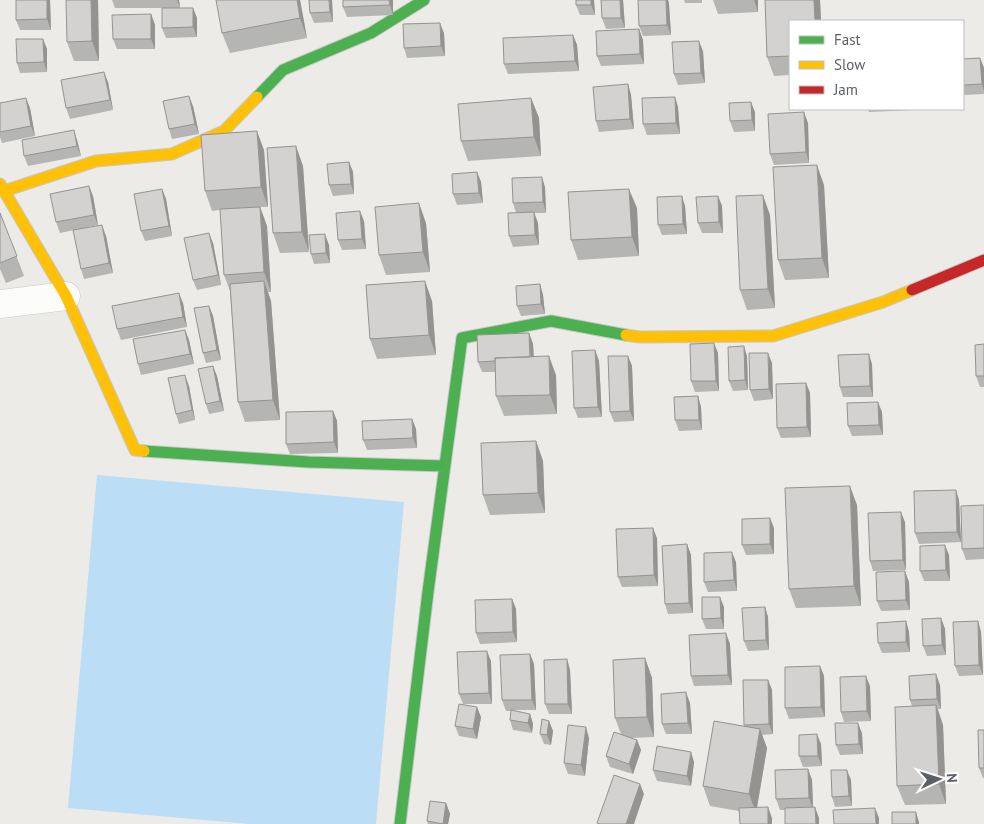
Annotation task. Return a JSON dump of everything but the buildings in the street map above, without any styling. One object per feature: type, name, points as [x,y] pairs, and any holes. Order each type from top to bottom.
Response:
[{"type":"street","points":[[424,0],[371,32],[283,70],[224,131],[172,154],[96,161],[2,187],[66,296],[135,450],[308,462],[445,466]]},
{"type":"street","points":[[400,824],[462,338],[551,321],[639,337],[773,336],[883,302],[984,260]]},
{"type":"street","points":[[0,304],[66,296]]},
{"type":"water","points":[[97,475],[404,502],[376,824],[250,824],[68,808]]},
{"type":"traffic: fast","points":[[257,97],[283,70],[371,33],[424,0]]},
{"type":"traffic: fast","points":[[400,824],[428,592],[462,338],[551,321],[626,335]]},
{"type":"traffic: fast","points":[[144,451],[308,462],[445,466]]},
{"type":"traffic: slow","points":[[4,191],[96,161],[172,154],[224,131],[257,97]]},
{"type":"traffic: slow","points":[[0,184],[66,296],[135,450],[144,451]]},
{"type":"traffic: slow","points":[[626,335],[639,337],[773,336],[883,302],[912,290]]},
{"type":"traffic: jam","points":[[912,290],[984,260]]}]
